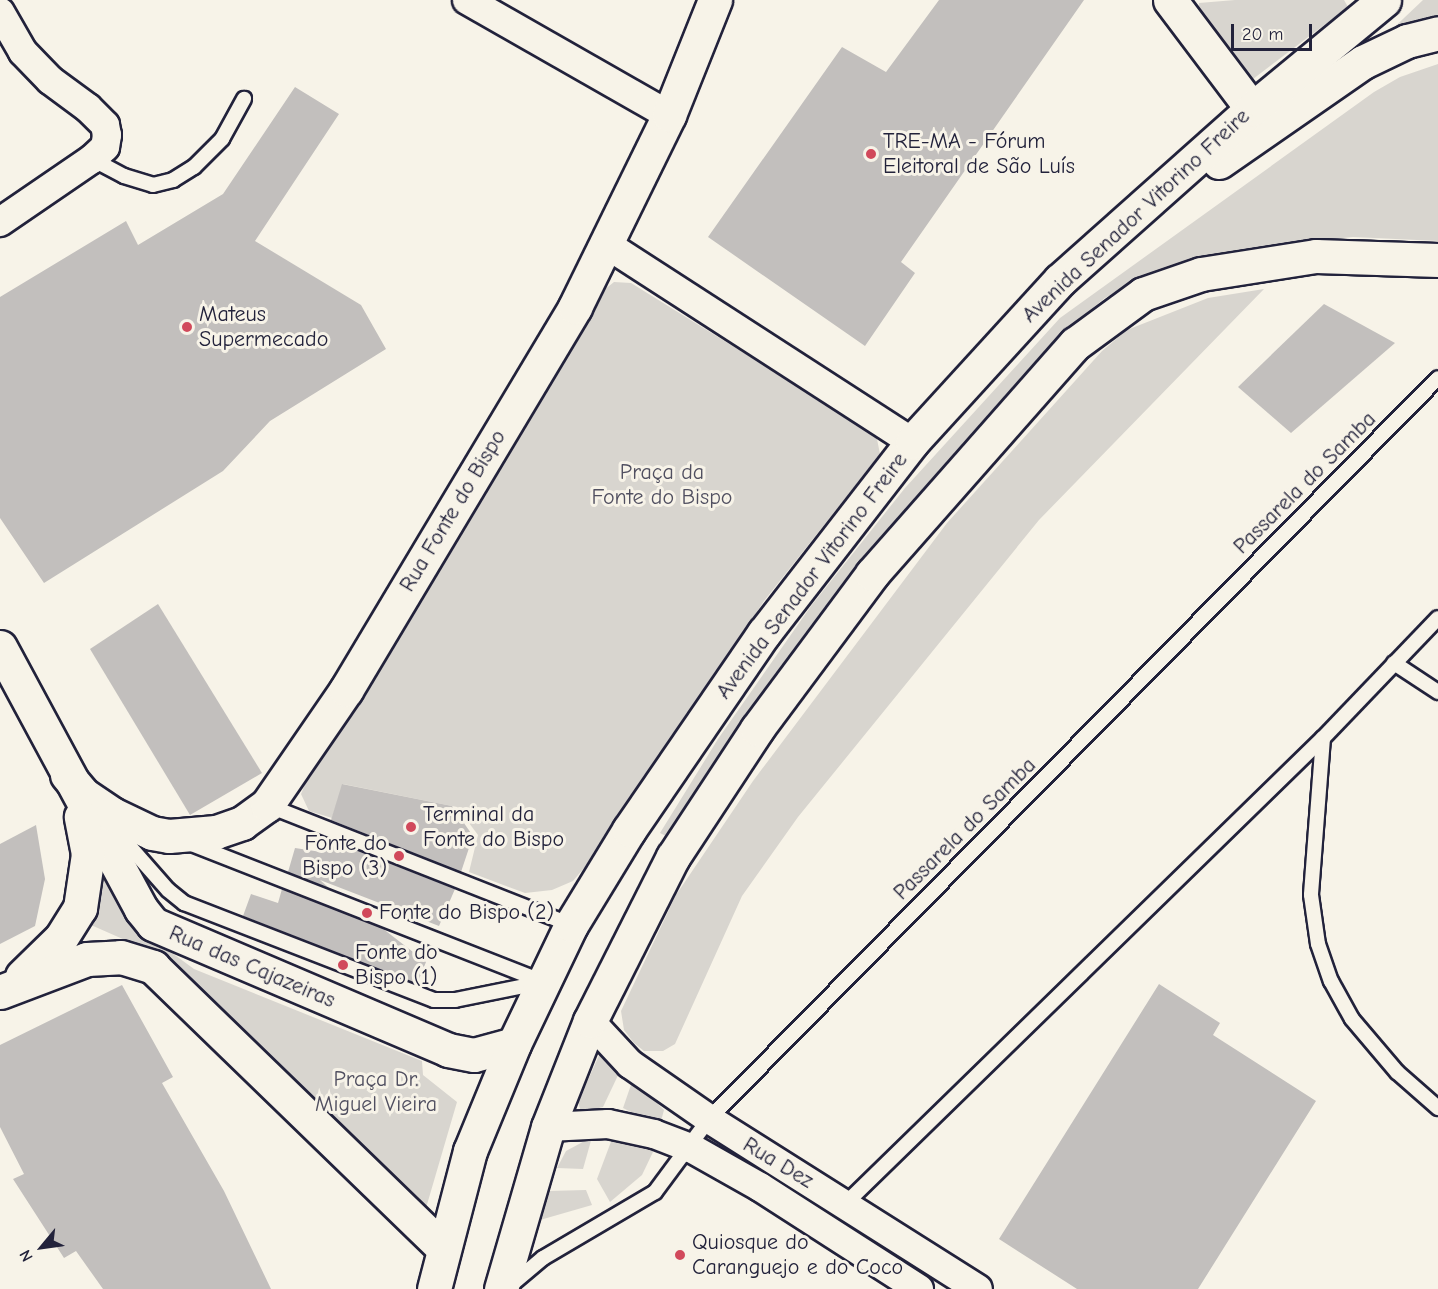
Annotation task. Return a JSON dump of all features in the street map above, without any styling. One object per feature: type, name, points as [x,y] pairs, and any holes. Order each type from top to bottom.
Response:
[{"type":"main road","name":"Rua Fonte do Bispo","points":[[71,777],[130,824],[169,836],[202,835],[229,828],[267,805],[346,690],[575,307],[669,115],[714,0]]},
{"type":"main road","points":[[1170,0],[1252,109]]},
{"type":"main road","name":"Avenida Senador Vitorino Freire","points":[[434,1289],[442,1247],[470,1151],[514,1044],[572,925],[629,830],[764,633],[912,442],[1060,280],[1252,109],[1384,0]]},
{"type":"main road","points":[[1102,244],[1363,62],[1407,41],[1438,33]]},
{"type":"main road","name":"Avenida Senador Vitorino Freire","points":[[501,1289],[548,1127],[590,1021],[674,856],[757,729],[914,524],[1094,327],[1143,294],[1234,267],[1316,256],[1438,260]]},
{"type":"main road","name":"Rua das Cajazeiras","points":[[0,647],[141,909],[163,930],[448,1050],[474,1054],[514,1044]]},
{"type":"main road","points":[[6,988],[72,924],[84,892],[85,835],[71,777]]},
{"type":"main road","points":[[6,988],[62,966],[103,956],[130,959],[153,967],[442,1247]]},
{"type":"street","points":[[467,0],[669,115]]},
{"type":"street","points":[[0,12],[23,52],[50,80],[88,108],[105,125],[107,135],[105,147],[92,159],[0,222]]},
{"type":"street","points":[[606,244],[912,442]]},
{"type":"street","name":"Rua Dez","points":[[590,1021],[630,1064],[709,1119],[978,1289]]},
{"type":"street","name":"Rua Dez","points":[[548,1127],[608,1124],[654,1134],[691,1148],[919,1289]]},
{"type":"lane","points":[[92,159],[124,176],[153,185],[173,180],[194,167],[222,139],[244,99]]},
{"type":"lane","name":"Passarela do Samba","points":[[508,1289],[543,1258],[655,1192],[691,1148],[709,1119],[1438,378]]},
{"type":"lane","points":[[822,1227],[1323,738],[1438,618]]},
{"type":"lane","points":[[1394,663],[1438,692]]},
{"type":"lane","points":[[1323,738],[1311,895],[1318,944],[1331,981],[1352,1019],[1397,1072],[1438,1108]]},
{"type":"lane","points":[[71,777],[168,890],[202,912],[434,1000],[455,1000],[544,982]]},
{"type":"lane","points":[[267,805],[572,925]]},
{"type":"lane","points":[[169,836],[544,982]]},
{"type":"green space","points":[[1235,0],[1344,0],[1348,7],[1253,79],[1198,22],[1199,3]]},
{"type":"green space","points":[[1423,0],[1438,0],[1438,19],[1384,37]]},
{"type":"green space","points":[[1438,64],[1438,241],[1353,237],[1309,241],[1130,284],[1105,298],[1079,319],[1029,373],[670,838],[660,833],[718,739],[811,606],[905,488],[1060,318],[1374,92],[1400,77]]},
{"type":"green space","name":"Praça da Fonte do Bispo","points":[[614,282],[631,283],[865,428],[877,439],[880,454],[764,601],[599,850],[573,881],[552,890],[525,893],[469,872],[478,835],[457,807],[343,784],[332,818],[309,811],[301,794],[313,765],[599,294]]},
{"type":"green space","points":[[1264,289],[1039,520],[798,817],[742,896],[675,1044],[663,1051],[644,1051],[634,1043],[624,1030],[621,1011],[676,895],[753,781],[947,523],[1102,351],[1127,330],[1208,298]]},
{"type":"green space","name":"Praça Dr. Miguel Vieira","points":[[107,868],[142,931],[194,969],[422,1061],[423,1075],[457,1102],[426,1208],[186,975],[159,955],[91,925]]},
{"type":"green space","points":[[601,1051],[621,1069],[603,1107],[581,1112],[578,1102]]},
{"type":"green space","points":[[633,1079],[664,1110],[661,1121],[655,1124],[623,1108]]},
{"type":"green space","points":[[592,1137],[583,1169],[557,1168],[566,1151]]},
{"type":"green space","points":[[612,1139],[650,1144],[653,1152],[642,1175],[610,1202],[597,1179]]},
{"type":"green space","points":[[586,1190],[592,1205],[540,1220],[548,1191]]},
{"type":"building","name":"TRE-MA - Fórum Eleitoral de São Luís","points":[[939,0],[1084,0],[901,262],[915,273],[865,346],[708,237],[842,47],[886,72]]},
{"type":"building","name":"Mateus Supermecado","points":[[295,87],[339,114],[255,241],[361,305],[386,349],[270,421],[223,471],[44,583],[0,518],[0,297],[126,221],[138,245],[223,194]]},
{"type":"building","points":[[1324,304],[1395,343],[1291,433],[1238,387]]},
{"type":"building","points":[[158,604],[262,773],[190,815],[90,649]]},
{"type":"building","name":"Terminal da Fonte do Bispo","points":[[342,784],[452,806],[473,836],[461,872],[331,820]]},
{"type":"building","points":[[36,825],[45,879],[35,926],[0,944],[0,844]]},
{"type":"building","name":"Terminal da Fonte do Bispo","points":[[325,838],[455,889],[439,926],[320,880],[329,888],[288,872],[295,848],[321,852]]},
{"type":"building","points":[[282,889],[382,928],[426,962],[417,984],[243,916],[251,894],[278,903]]},
{"type":"building","points":[[1159,984],[1220,1023],[1213,1035],[1316,1101],[1198,1289],[1077,1289],[999,1239]]},
{"type":"building","points":[[122,985],[173,1077],[162,1083],[224,1191],[271,1289],[103,1289],[76,1251],[64,1258],[13,1179],[24,1174],[0,1127],[0,1045]]},
{"type":"place","name":"TRE-MA - Fórum Eleitoral de São Luís","points":[[871,154]]},
{"type":"place","name":"Mateus Supermecado","points":[[187,327]]},
{"type":"place","name":"Terminal da Fonte do Bispo","points":[[411,827]]},
{"type":"place","name":"Fonte do Bispo (3)","points":[[399,856]]},
{"type":"place","name":"Fonte do Bispo (2)","points":[[367,913]]},
{"type":"place","name":"Fonte do Bispo (1)","points":[[343,965]]},
{"type":"place","name":"Quiosque do Caranguejo e do Coco","points":[[680,1255]]}]
